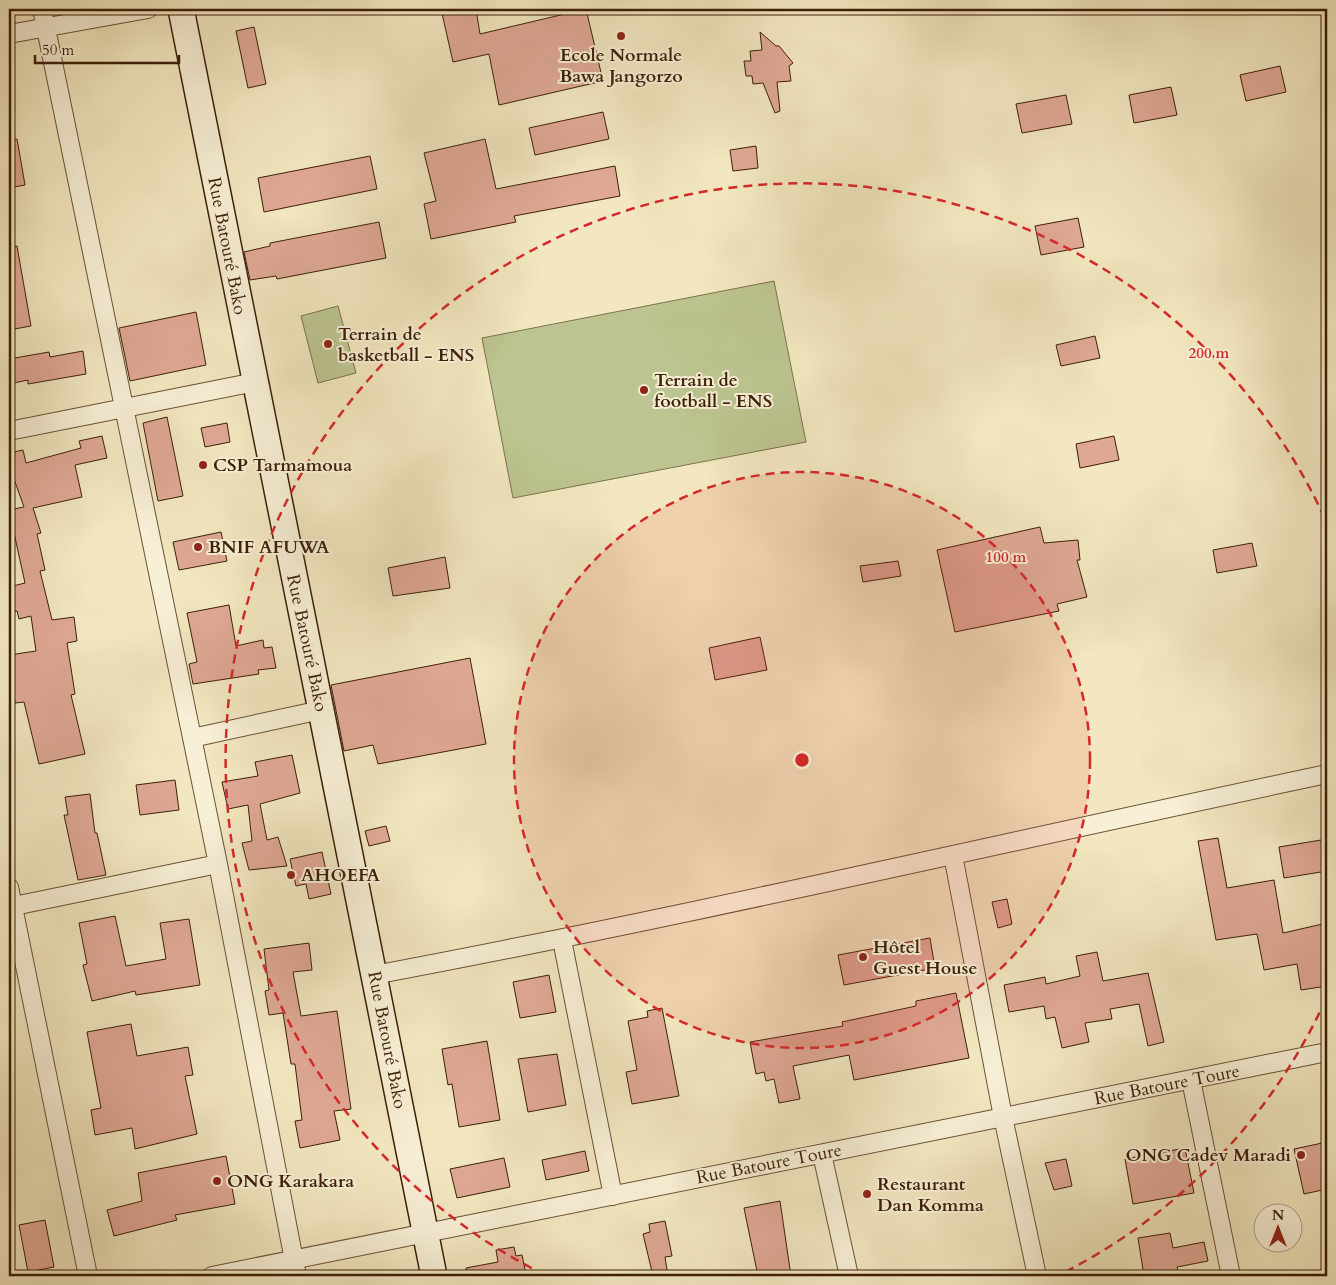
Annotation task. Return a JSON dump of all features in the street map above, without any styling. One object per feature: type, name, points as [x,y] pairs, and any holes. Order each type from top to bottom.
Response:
[{"type":"main road","name":"Rue Batouré Bako","points":[[181,9],[434,1276]]},
{"type":"street","points":[[42,9],[218,864],[295,1268]]},
{"type":"street","points":[[9,34],[148,9]]},
{"type":"street","points":[[9,431],[125,406],[255,382]]},
{"type":"street","points":[[192,738],[321,710]]},
{"type":"street","points":[[374,975],[562,940],[1327,774]]},
{"type":"street","points":[[953,854],[1003,1117],[1037,1276]]},
{"type":"street","points":[[11,907],[218,864]]},
{"type":"street","points":[[9,887],[11,907],[88,1276]]},
{"type":"street","points":[[562,940],[613,1196]]},
{"type":"street","name":"Rue Batoure Toure","points":[[212,1276],[295,1268],[426,1233],[1327,1052]]},
{"type":"street","points":[[1191,1080],[1231,1276]]},
{"type":"street","points":[[822,1154],[849,1276]]},
{"type":"green space","name":"Terrain de football - ENS","points":[[774,281],[806,442],[513,498],[482,338]]},
{"type":"green space","name":"Terrain de basketball - ENS","points":[[338,306],[356,373],[318,383],[301,316]]},
{"type":"building","points":[[441,9],[476,9],[480,34],[586,9],[603,81],[499,105],[489,54],[453,62]]},
{"type":"building","points":[[254,27],[266,84],[248,88],[236,31]]},
{"type":"building","points":[[760,32],[776,46],[779,46],[793,63],[789,66],[791,81],[777,82],[780,111],[775,113],[763,83],[753,84],[752,76],[746,76],[744,61],[751,61],[750,51],[762,50]]},
{"type":"building","points":[[1280,66],[1286,92],[1246,101],[1240,75]]},
{"type":"building","points":[[1171,87],[1177,115],[1134,123],[1129,95]]},
{"type":"building","points":[[1066,95],[1072,124],[1022,133],[1016,104]]},
{"type":"building","points":[[603,112],[609,139],[535,155],[529,128]]},
{"type":"building","points":[[17,139],[25,185],[9,188],[9,140]]},
{"type":"building","points":[[485,139],[496,189],[615,166],[620,196],[514,216],[516,222],[431,239],[424,204],[436,201],[424,153]]},
{"type":"building","points":[[756,146],[758,168],[733,171],[730,150]]},
{"type":"building","points":[[370,156],[377,189],[264,212],[258,178]]},
{"type":"building","points":[[1078,218],[1084,247],[1041,255],[1035,226]]},
{"type":"building","points":[[379,222],[386,258],[277,279],[276,276],[250,280],[244,252],[270,246],[270,243]]},
{"type":"building","points":[[17,246],[31,326],[9,330],[9,247]]},
{"type":"building","points":[[196,312],[206,365],[130,381],[119,328]]},
{"type":"building","points":[[1095,336],[1100,358],[1061,366],[1056,345]]},
{"type":"building","points":[[83,351],[86,374],[28,384],[28,380],[9,384],[9,359],[49,352],[50,357]]},
{"type":"building","points":[[167,417],[183,496],[158,501],[143,423]]},
{"type":"building","points":[[227,423],[230,442],[205,447],[201,428]]},
{"type":"building","points":[[102,436],[107,458],[75,465],[82,497],[33,508],[41,533],[37,534],[45,570],[40,571],[52,620],[74,617],[77,641],[67,643],[75,694],[71,695],[85,754],[39,764],[24,702],[15,703],[9,663],[9,655],[36,651],[31,616],[19,619],[17,611],[9,613],[9,587],[25,583],[9,510],[24,507],[14,479],[9,480],[9,453],[23,450],[26,463],[81,448],[79,441]]},
{"type":"building","points":[[1114,436],[1119,460],[1080,468],[1076,444]]},
{"type":"building","points":[[1040,527],[1044,543],[1078,540],[1080,560],[1077,560],[1087,597],[1057,604],[1059,611],[955,632],[937,550]]},
{"type":"building","points":[[221,532],[227,561],[179,570],[173,542]]},
{"type":"building","points":[[1252,543],[1257,566],[1217,573],[1213,550]]},
{"type":"building","points":[[445,557],[450,588],[393,596],[388,568]]},
{"type":"building","points":[[898,561],[901,576],[863,582],[860,566]]},
{"type":"building","points":[[229,605],[236,646],[263,640],[264,648],[272,647],[276,668],[258,670],[259,674],[193,684],[189,664],[197,662],[187,613]]},
{"type":"building","points":[[760,637],[767,670],[715,680],[709,648]]},
{"type":"building","points":[[470,658],[486,744],[378,764],[373,745],[344,751],[331,685]]},
{"type":"building","points":[[292,755],[300,793],[260,804],[267,840],[278,837],[287,866],[249,870],[242,843],[252,841],[248,805],[228,809],[222,782],[258,776],[255,762]]},
{"type":"building","points":[[175,780],[179,810],[140,815],[136,785]]},
{"type":"building","points":[[90,794],[95,833],[97,833],[106,875],[78,880],[64,815],[68,815],[65,797]]},
{"type":"building","points":[[386,826],[390,841],[369,846],[365,831]]},
{"type":"building","points":[[1218,838],[1227,888],[1274,880],[1283,933],[1327,923],[1327,986],[1301,990],[1297,964],[1264,970],[1257,934],[1216,940],[1198,841]]},
{"type":"building","points":[[1327,839],[1327,871],[1284,878],[1279,847]]},
{"type":"building","points":[[322,852],[331,894],[309,899],[306,884],[296,886],[290,859]]},
{"type":"building","points":[[1007,899],[1012,924],[998,928],[992,902]]},
{"type":"building","points":[[115,916],[126,966],[166,959],[160,923],[189,919],[200,985],[136,995],[135,991],[92,1001],[83,965],[87,964],[79,923]]},
{"type":"building","points":[[930,938],[935,968],[844,985],[838,955]]},
{"type":"building","points":[[309,943],[312,970],[293,972],[301,1016],[337,1011],[351,1109],[334,1111],[340,1140],[300,1148],[295,1121],[302,1120],[295,1064],[291,1064],[283,1013],[269,1015],[265,991],[269,990],[264,949]]},
{"type":"building","points":[[1097,952],[1103,981],[1148,973],[1164,1042],[1148,1046],[1139,1004],[1110,1009],[1112,1019],[1085,1023],[1089,1042],[1062,1048],[1055,1017],[1046,1019],[1044,1006],[1009,1012],[1004,985],[1045,977],[1046,984],[1080,976],[1076,956]]},
{"type":"building","points":[[549,975],[556,1012],[520,1018],[513,982]]},
{"type":"building","points":[[956,993],[969,1058],[854,1080],[849,1055],[793,1066],[800,1099],[779,1103],[774,1079],[766,1081],[764,1072],[756,1074],[750,1042],[843,1026],[842,1022],[916,1006],[916,1001]]},
{"type":"building","points":[[662,1008],[679,1096],[632,1104],[626,1072],[637,1070],[628,1021],[648,1017],[647,1011]]},
{"type":"building","points":[[131,1024],[137,1056],[188,1047],[193,1075],[185,1076],[197,1134],[135,1149],[132,1128],[95,1135],[91,1110],[101,1108],[87,1032]]},
{"type":"building","points":[[487,1041],[500,1120],[459,1127],[452,1084],[448,1085],[442,1049]]},
{"type":"building","points":[[557,1054],[566,1105],[528,1112],[518,1059]]},
{"type":"building","points":[[1327,1142],[1327,1189],[1304,1194],[1294,1149]]},
{"type":"building","points":[[1185,1148],[1194,1193],[1133,1204],[1125,1159]]},
{"type":"building","points":[[585,1151],[589,1171],[546,1180],[542,1160]]},
{"type":"building","points":[[226,1156],[235,1204],[175,1215],[177,1220],[114,1236],[107,1210],[142,1201],[138,1173]]},
{"type":"building","points":[[504,1158],[510,1187],[457,1198],[450,1169]]},
{"type":"building","points":[[1066,1159],[1072,1186],[1054,1190],[1045,1163]]},
{"type":"building","points":[[780,1201],[791,1276],[758,1276],[744,1208]]},
{"type":"building","points":[[45,1220],[54,1267],[28,1272],[19,1225]]},
{"type":"building","points":[[665,1221],[672,1256],[665,1257],[668,1276],[653,1276],[643,1234],[650,1232],[649,1224]]},
{"type":"building","points":[[1170,1233],[1173,1248],[1204,1242],[1208,1261],[1177,1267],[1179,1276],[1144,1276],[1138,1238]]},
{"type":"building","points":[[514,1247],[516,1256],[522,1255],[526,1274],[467,1276],[466,1268],[498,1262],[496,1250]]},
{"type":"place","name":"Ecole Normale Bawa Jangorzo","points":[[621,36]]},
{"type":"place","name":"Terrain de basketball - ENS","points":[[328,344]]},
{"type":"place","name":"Terrain de football - ENS","points":[[644,390]]},
{"type":"place","name":"CSP Tarmamoua","points":[[203,465]]},
{"type":"place","name":"BNIF AFUWA","points":[[198,547]]},
{"type":"place","name":"AHOEFA","points":[[291,875]]},
{"type":"place","name":"Hôtel Guest House","points":[[863,957]]},
{"type":"place","name":"ONG Cadev Maradi","points":[[1301,1155]]},
{"type":"place","name":"ONG Karakara","points":[[217,1181]]},
{"type":"place","name":"Restaurant Dan Komma","points":[[867,1194]]}]
